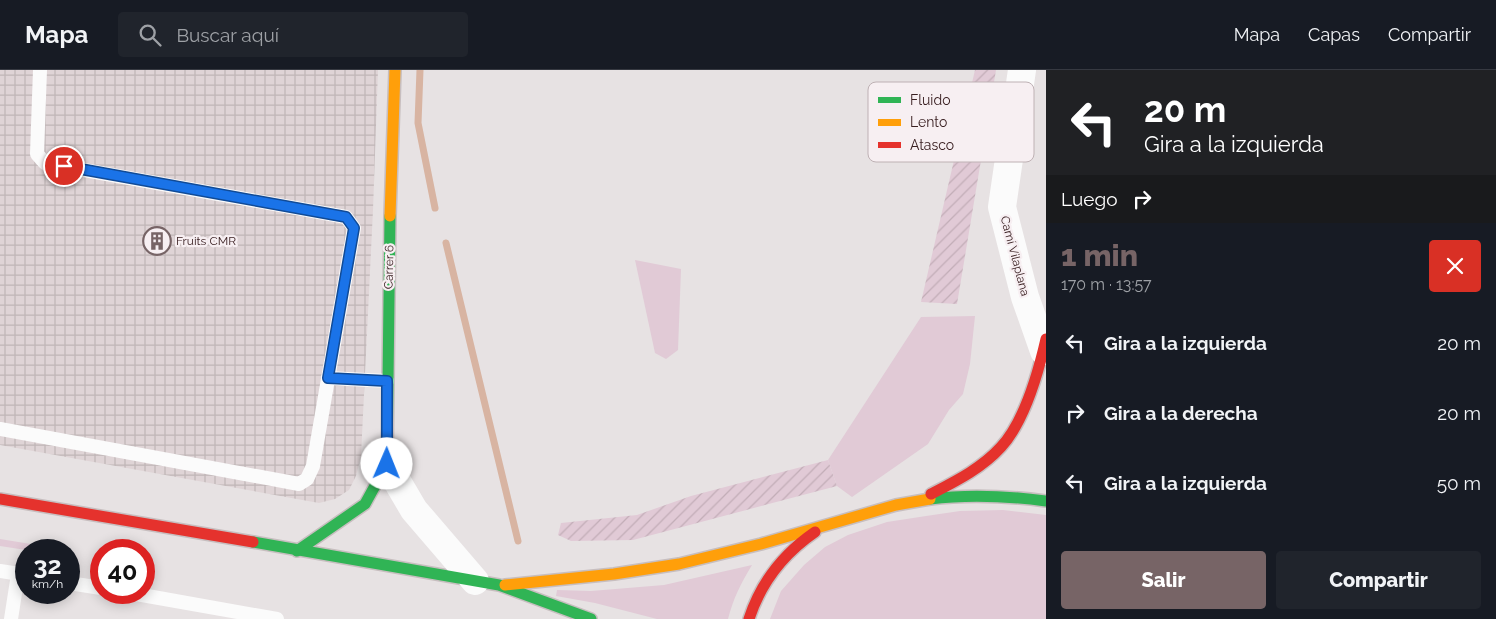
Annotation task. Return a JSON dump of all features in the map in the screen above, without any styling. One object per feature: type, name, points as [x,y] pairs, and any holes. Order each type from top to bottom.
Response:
[{"type":"main road","name":"Carrer 6","points":[[297,551],[365,504],[387,464],[390,215],[395,70]]},
{"type":"main road","points":[[921,500],[965,476],[1002,447],[1015,428],[1029,394],[1045,345]]},
{"type":"main road","points":[[487,583],[633,572],[681,563],[896,505],[921,500],[977,495],[1021,497],[1046,501]]},
{"type":"main road","points":[[0,499],[487,583],[591,619]]},
{"type":"main road","points":[[749,619],[753,605],[766,580],[788,553],[804,539],[832,523]]},
{"type":"street","name":"Camí Vilaplana","points":[[1009,162],[1002,207],[1025,297],[1045,345]]},
{"type":"street","points":[[387,464],[414,510],[487,583]]},
{"type":"lane","points":[[0,429],[299,484],[307,479],[313,466],[354,228],[346,217],[45,163],[37,154],[40,70]]},
{"type":"lane","points":[[328,378],[387,381]]},
{"type":"lane","points":[[0,571],[15,574]]},
{"type":"lane","points":[[155,597],[277,619]]},
{"type":"lane","points":[[11,619],[15,603]]},
{"type":"shaded area","points":[[0,70],[378,70],[361,456],[356,476],[349,490],[335,499],[319,503],[0,445]]},
{"type":"shaded area","points":[[975,70],[996,70],[994,82],[972,82]]},
{"type":"shaded area","points":[[954,162],[981,162],[957,304],[921,302]]},
{"type":"shaded area","points":[[635,260],[681,269],[678,350],[666,359],[655,353]]},
{"type":"shaded area","points":[[975,316],[970,364],[963,394],[949,410],[928,444],[852,497],[837,486],[828,460],[921,317]]},
{"type":"shaded area","points":[[828,460],[837,486],[633,540],[571,541],[558,535],[561,523],[637,515],[691,496]]},
{"type":"shaded area","points":[[1003,510],[1046,515],[1046,619],[770,619],[781,591],[804,565],[825,547],[848,535],[887,522],[960,511]]},
{"type":"shaded area","points":[[0,539],[15,541],[15,548],[0,546]]},
{"type":"shaded area","points":[[752,565],[738,591],[728,619],[657,619],[595,603],[556,596],[557,590],[591,591],[664,585]]},
{"type":"waterway","points":[[420,70],[418,123],[435,208]]},
{"type":"waterway","points":[[446,243],[518,541]]},
{"type":"traffic: fast","points":[[297,551],[365,504],[387,464],[390,216]]},
{"type":"traffic: fast","points":[[930,499],[988,496],[1046,501]]},
{"type":"traffic: fast","points":[[253,542],[499,585],[591,619]]},
{"type":"traffic: slow","points":[[390,216],[395,70]]},
{"type":"traffic: slow","points":[[505,585],[614,574],[679,564],[761,544],[896,505],[930,499]]},
{"type":"traffic: jam","points":[[931,494],[977,468],[1001,447],[1024,411],[1046,339]]},
{"type":"traffic: jam","points":[[0,499],[253,542]]},
{"type":"traffic: jam","points":[[749,619],[760,593],[774,570],[783,559],[815,532]]},
{"type":"place","name":"Fruits CMR","points":[[157,241]]},
{"type":"route","points":[[64,166],[346,217],[354,228],[328,378],[387,381],[387,464]]}]
